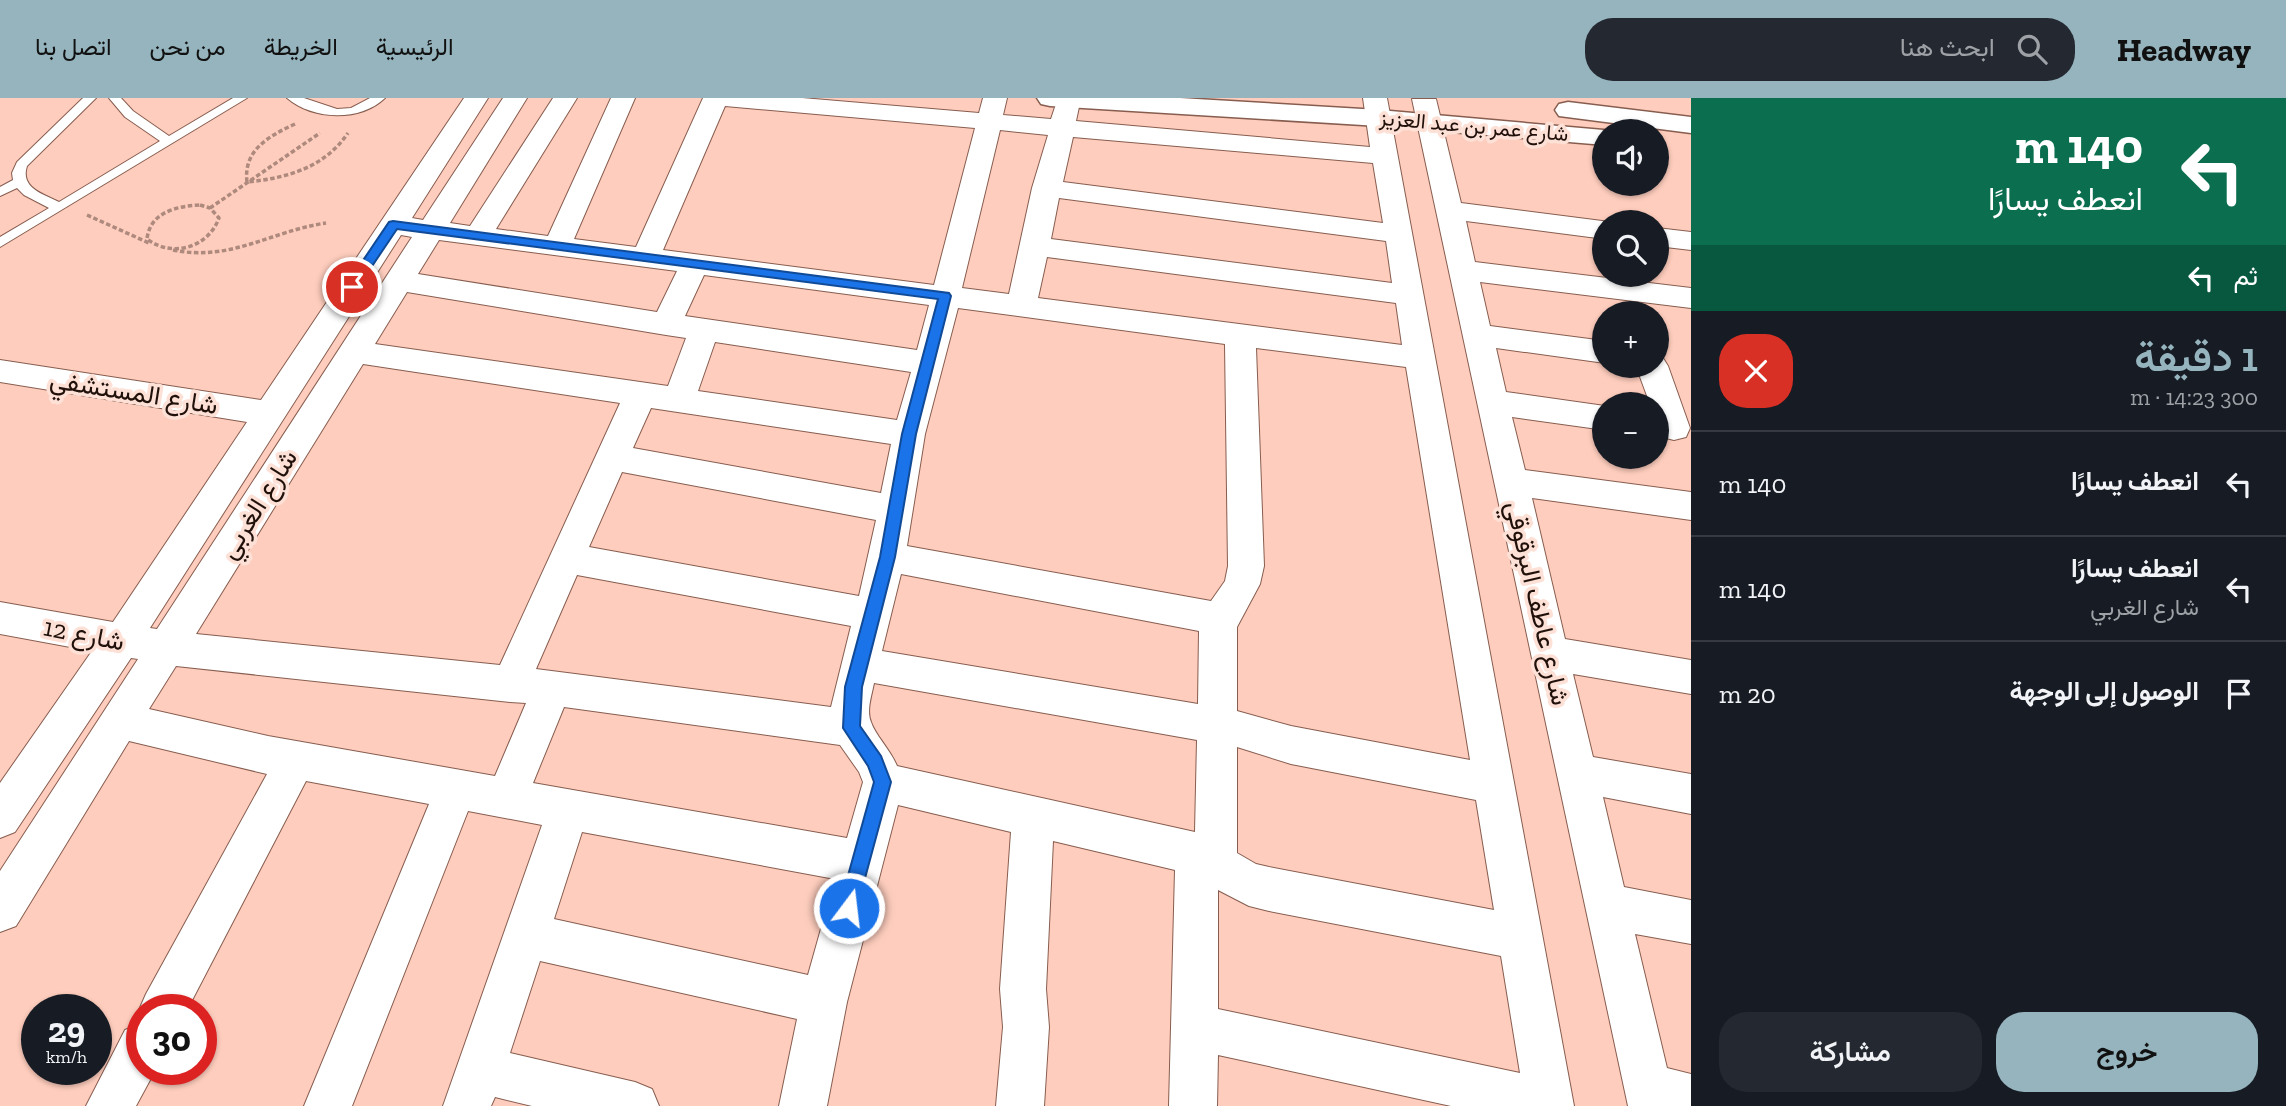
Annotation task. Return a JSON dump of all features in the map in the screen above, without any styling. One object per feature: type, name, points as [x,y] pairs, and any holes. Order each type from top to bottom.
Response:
[{"type":"main road","name":"شارع عمر بن عبد العزيز","points":[[1059,99],[1553,108],[1691,125]]},
{"type":"main road","name":"شارع عمر بن عبد العزيز","points":[[1402,107],[1592,135]]},
{"type":"main road","points":[[1669,144],[1691,147]]},
{"type":"street","name":"شارع الغربي","points":[[0,818],[121,641],[476,98]]},
{"type":"street","name":"شارع الغربي","points":[[0,910],[515,98]]},
{"type":"street","points":[[478,235],[565,98]]},
{"type":"street","points":[[557,246],[623,98]]},
{"type":"street","points":[[646,257],[715,98],[993,109],[1061,126],[1385,156]]},
{"type":"street","points":[[1021,306],[1061,126],[1059,99]]},
{"type":"street","points":[[1194,1027],[1549,1105],[1385,156],[1402,107]]},
{"type":"street","name":"شارع عاطف البرقوقي","points":[[1402,107],[1448,210],[1606,906],[1663,1097]]},
{"type":"street","points":[[803,1106],[824,1002],[883,782],[875,761],[851,728],[852,698],[887,557],[909,434],[993,109]]},
{"type":"street","points":[[1046,188],[1399,234]]},
{"type":"street","points":[[1448,210],[1592,228]]},
{"type":"street","points":[[393,225],[1420,358]]},
{"type":"street","points":[[1669,239],[1691,242]]},
{"type":"street","points":[[1034,246],[1409,295]]},
{"type":"street","points":[[666,324],[695,263]]},
{"type":"street","points":[[1463,271],[1625,301]]},
{"type":"street","points":[[398,281],[929,363]]},
{"type":"street","points":[[1645,301],[1691,298]]},
{"type":"street","points":[[679,400],[704,330]]},
{"type":"street","points":[[1193,1106],[1194,1027],[1216,726],[1217,636],[1220,619],[1241,591],[1245,579],[1240,335]]},
{"type":"street","points":[[1478,335],[1592,350]]},
{"type":"street","points":[[354,352],[909,434]]},
{"type":"street","name":"شارع المستشفي","points":[[0,371],[268,413]]},
{"type":"street","points":[[1656,378],[1674,428]]},
{"type":"street","points":[[510,685],[641,393]]},
{"type":"street","points":[[1493,402],[1592,416]]},
{"type":"street","points":[[610,457],[894,509]]},
{"type":"street","points":[[1511,482],[1691,506]]},
{"type":"street","points":[[887,557],[1220,619]]},
{"type":"street","points":[[566,558],[872,614]]},
{"type":"street","name":"شارع 12","points":[[0,618],[168,648],[552,688],[851,728]]},
{"type":"street","points":[[1549,653],[1691,677]]},
{"type":"street","points":[[861,664],[1254,733],[1291,745],[1493,784]]},
{"type":"street","points":[[507,797],[552,688]]},
{"type":"street","points":[[120,721],[296,761],[861,862]]},
{"type":"street","points":[[171,994],[296,761]]},
{"type":"street","points":[[1577,773],[1691,794]]},
{"type":"street","points":[[883,782],[1206,858],[1249,884],[1269,889],[1521,938]]},
{"type":"street","points":[[328,1106],[456,788]]},
{"type":"street","points":[[569,808],[474,1088],[635,1106]]},
{"type":"street","points":[[1020,1106],[1026,1027],[1023,1003],[1033,818]]},
{"type":"street","points":[[1606,906],[1691,922]]},
{"type":"street","points":[[525,935],[824,1002]]},
{"type":"street","points":[[110,1106],[126,1076]]},
{"type":"lane","points":[[62,206],[25,189],[18,182],[16,174],[90,98]]},
{"type":"lane","points":[[116,98],[129,114],[169,142]]},
{"type":"lane","points":[[0,243],[242,98]]},
{"type":"lane","points":[[293,98],[345,114],[379,98]]},
{"type":"lane","points":[[0,192],[18,182]]},
{"type":"path","points":[[247,182],[298,173],[326,158],[344,140],[350,122],[345,114]]},
{"type":"path","points":[[247,182],[246,164],[250,155],[268,138],[301,122],[345,114]]},
{"type":"path","points":[[210,208],[345,114]]},
{"type":"path","points":[[152,245],[146,232],[156,218],[177,208],[201,205],[210,208],[219,218],[213,232],[194,244],[171,249]]},
{"type":"path","points":[[62,206],[152,245],[188,255],[208,256],[230,252],[280,231],[326,223]]},
{"type":"route","points":[[352,287],[393,225],[945,296],[909,434],[887,557],[850,709],[851,728],[875,761],[883,782],[849,908]]}]
